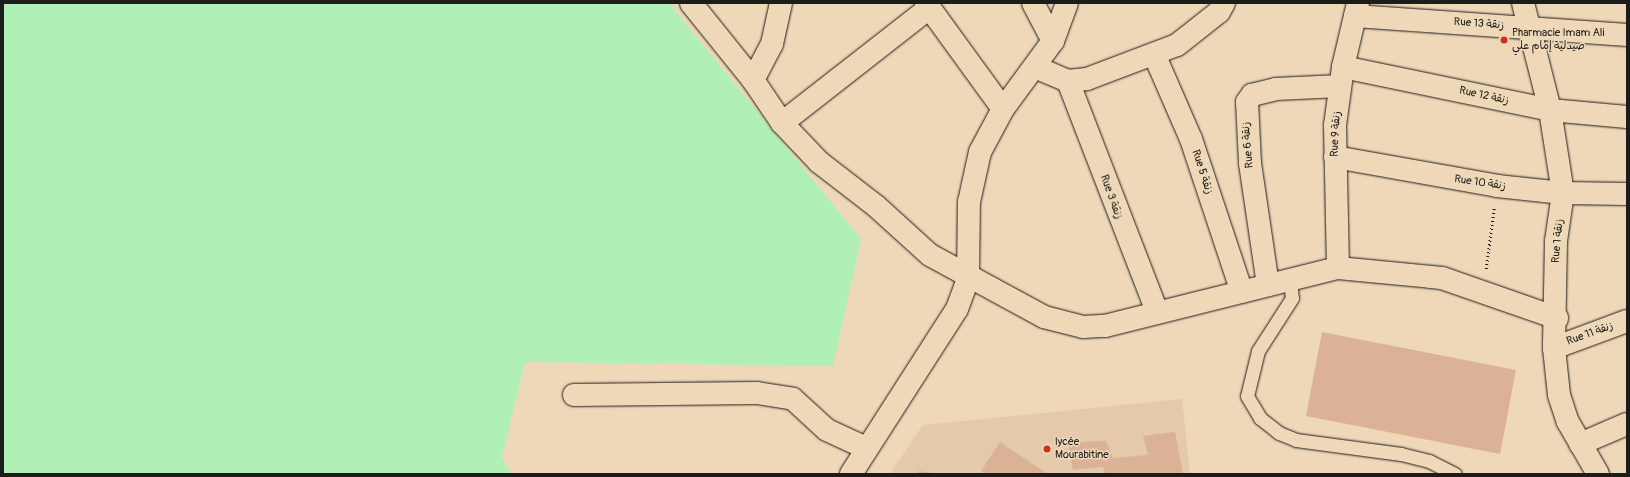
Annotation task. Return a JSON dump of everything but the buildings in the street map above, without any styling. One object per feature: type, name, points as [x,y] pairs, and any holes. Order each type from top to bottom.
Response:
[{"type":"street","points":[[691,3],[753,80],[782,123],[819,162],[876,206],[913,241],[968,279],[1044,317],[1083,327],[1105,326],[1338,268],[1404,272],[1484,291],[1557,318]]},
{"type":"street","points":[[753,80],[772,44],[781,3]]},
{"type":"street","points":[[1033,3],[1053,40]]},
{"type":"street","points":[[851,474],[866,448],[944,335],[968,279],[969,202],[973,174],[1002,109],[1035,67],[1053,40],[1067,3]]},
{"type":"street","points":[[1035,67],[1068,81],[1087,79],[1177,46],[1219,12],[1224,3]]},
{"type":"street","name":"Rue 1 زنقة","points":[[1523,3],[1528,28],[1550,110],[1563,193],[1556,241],[1557,318],[1554,348],[1559,395],[1588,464]]},
{"type":"street","points":[[782,123],[928,5],[1002,109]]},
{"type":"street","name":"Rue 13 زنقة","points":[[1357,10],[1528,28],[1627,35]]},
{"type":"street","name":"Rue 9 زنقة","points":[[1338,268],[1335,157],[1342,76],[1357,10]]},
{"type":"street","name":"Rue 5 زنقة","points":[[1154,54],[1192,139],[1242,292]]},
{"type":"street","name":"Rue 12 زنقة","points":[[1342,76],[1550,110],[1627,117]]},
{"type":"street","name":"Rue 6 زنقة","points":[[1268,285],[1250,163],[1247,102],[1252,95],[1342,76]]},
{"type":"street","name":"Rue 3 زنقة","points":[[1068,81],[1157,312]]},
{"type":"street","name":"Rue 10 زنقة","points":[[1335,157],[1497,186],[1563,193],[1627,194]]},
{"type":"street","name":"Rue 11 زنقة","points":[[1554,348],[1627,321]]},
{"type":"street","points":[[574,395],[757,393],[793,399],[827,430],[866,448]]},
{"type":"street","points":[[1588,464],[1627,424]]},
{"type":"lane","points":[[1290,280],[1292,298],[1258,351],[1247,396],[1260,418],[1279,433],[1296,440],[1402,454],[1429,461],[1455,474]]},
{"type":"path","points":[[1484,291],[1497,186]]},
{"type":"shaded area","name":"lycée Mourabitine","points":[[1182,399],[1190,474],[890,474],[923,425]]},
{"type":"green space","points":[[3,3],[669,3],[861,239],[833,366],[525,362],[502,457],[511,474],[3,474]]},
{"type":"place","name":"Pharmacie Imam Ali صيدلية إمام علي","points":[[1504,40]]},
{"type":"place","name":"lycée Mourabitine","points":[[1047,449]]}]
